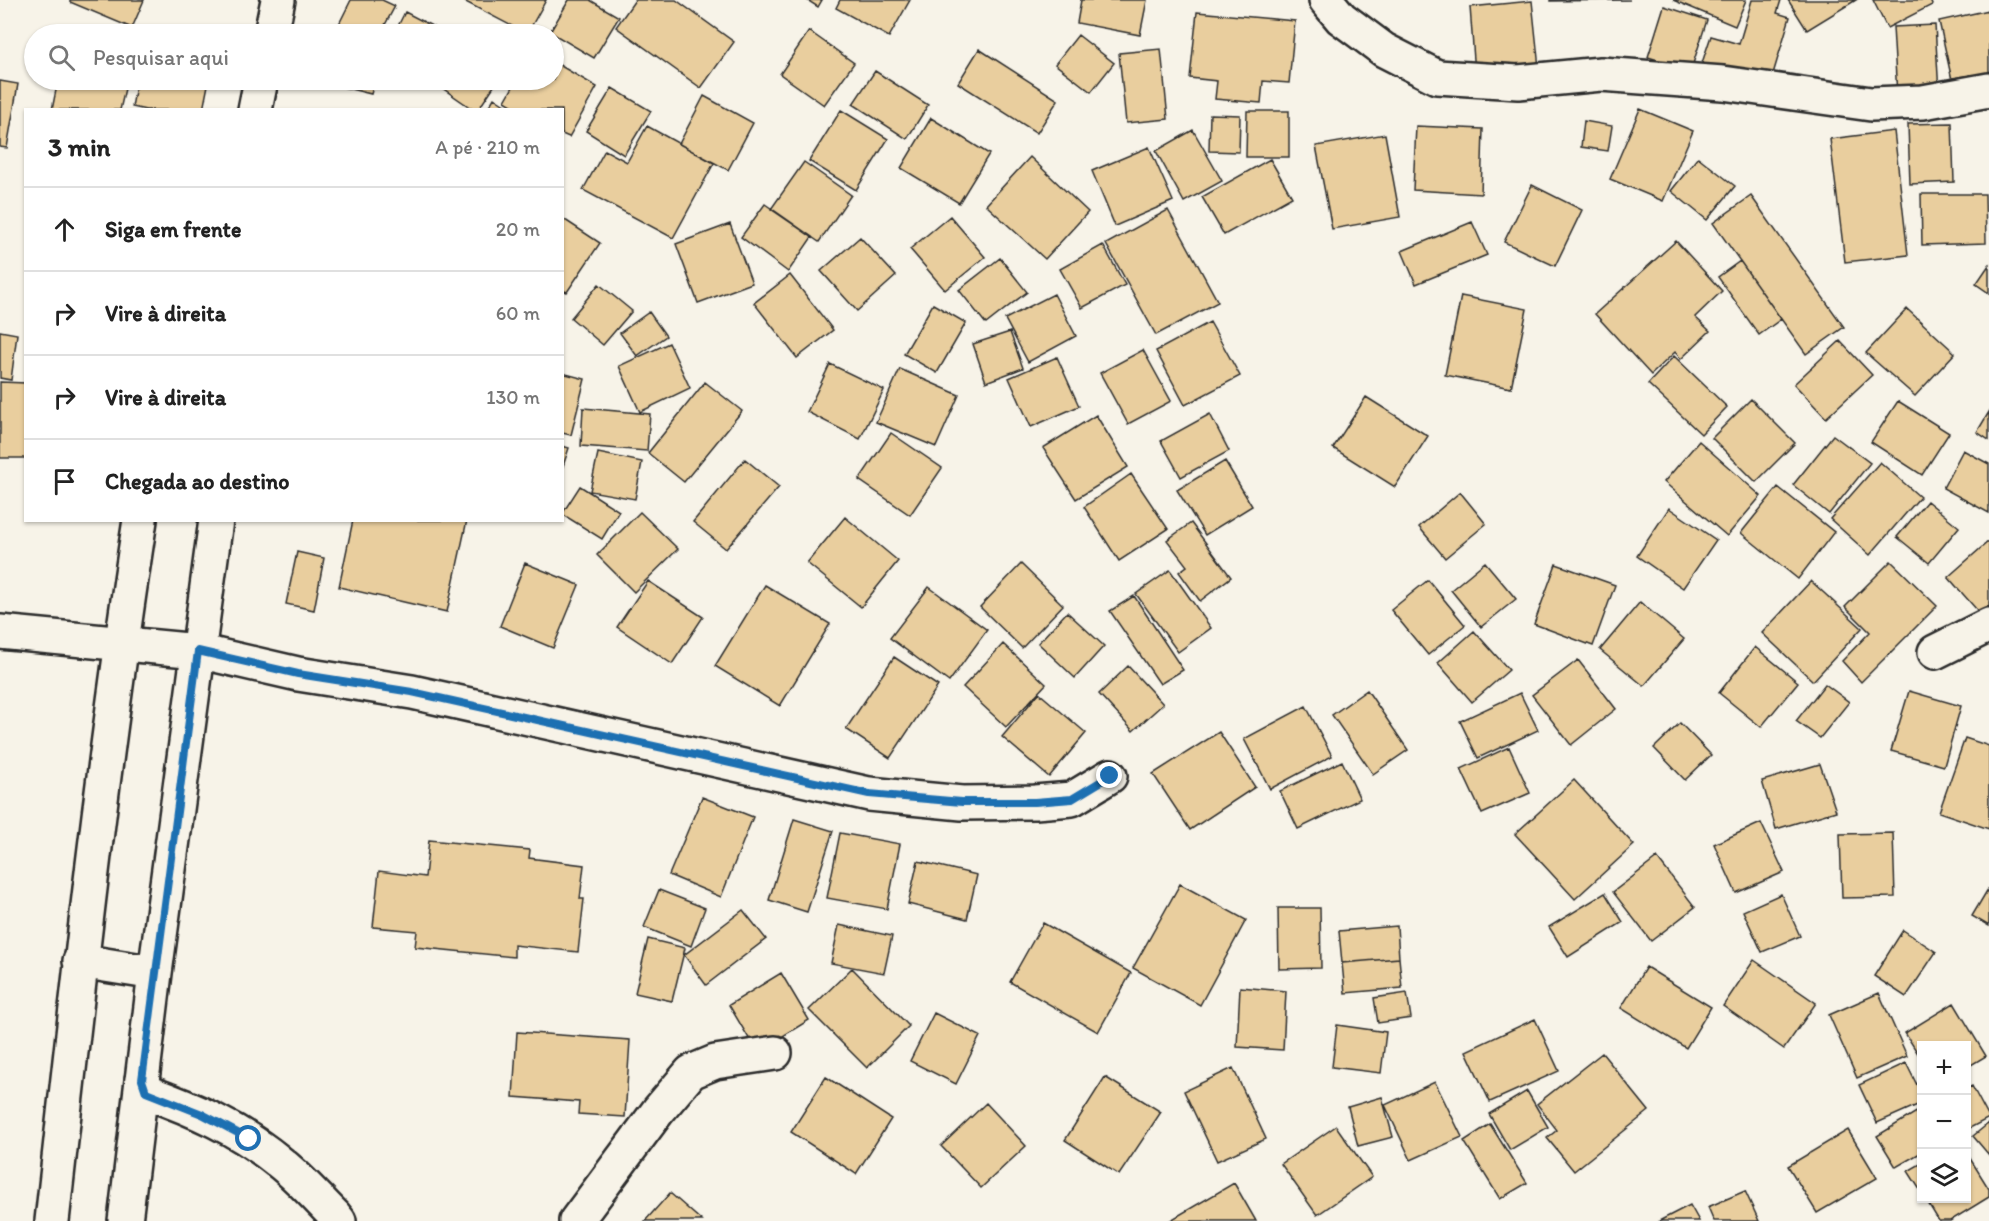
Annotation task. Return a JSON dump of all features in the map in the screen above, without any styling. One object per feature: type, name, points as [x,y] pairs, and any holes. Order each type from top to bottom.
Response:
[{"type":"street","points":[[273,24],[278,0]]},
{"type":"street","points":[[1326,0],[1341,18],[1384,50],[1437,77],[1518,82],[1601,74],[1723,83],[1871,104],[1923,102],[1989,90]]},
{"type":"street","points":[[255,108],[259,90]]},
{"type":"street","points":[[52,1221],[80,961],[121,644],[140,522]]},
{"type":"street","points":[[125,1221],[155,973],[216,522]]},
{"type":"street","points":[[1935,652],[1989,625]]},
{"type":"street","points":[[0,632],[198,651],[298,674],[412,692],[869,794],[962,802],[1035,802],[1072,799],[1110,776]]},
{"type":"street","points":[[80,961],[155,973]]},
{"type":"street","points":[[576,1221],[658,1110],[691,1072],[715,1062],[775,1053]]},
{"type":"street","points":[[142,1080],[146,1092],[202,1114],[249,1139],[280,1162],[339,1221]]},
{"type":"building","points":[[70,0],[144,0],[134,24],[122,24],[70,2]]},
{"type":"building","points":[[351,0],[382,0],[395,6],[385,24],[339,24]]},
{"type":"building","points":[[462,0],[546,0],[533,24],[508,24]]},
{"type":"building","points":[[569,0],[590,0],[619,17],[594,58],[564,40],[564,24],[555,24]]},
{"type":"building","points":[[635,0],[676,0],[734,42],[701,88],[616,27]]},
{"type":"building","points":[[807,0],[822,0],[818,7]]},
{"type":"building","points":[[840,0],[910,0],[889,37],[836,8]]},
{"type":"building","points":[[1081,0],[1147,0],[1140,35],[1077,23]]},
{"type":"building","points":[[1550,0],[1630,0],[1550,1]]},
{"type":"building","points":[[1673,0],[1746,0],[1735,26]]},
{"type":"building","points":[[1752,0],[1781,0],[1777,13],[1790,17],[1770,84],[1702,63],[1711,36],[1739,44]]},
{"type":"building","points":[[1788,0],[1856,0],[1807,30]]},
{"type":"building","points":[[1873,0],[1930,0],[1932,5],[1887,28]]},
{"type":"building","points":[[1532,1],[1539,68],[1475,73],[1470,7]]},
{"type":"building","points":[[1664,6],[1707,20],[1691,70],[1648,57]]},
{"type":"building","points":[[1989,10],[1989,82],[1954,89],[1939,21]]},
{"type":"building","points":[[405,12],[428,24],[399,24]]},
{"type":"building","points":[[1197,12],[1295,21],[1289,83],[1263,81],[1261,103],[1215,99],[1217,81],[1190,78]]},
{"type":"building","points":[[1935,25],[1939,93],[1897,95],[1893,27]]},
{"type":"building","points":[[809,31],[854,63],[824,105],[780,74]]},
{"type":"building","points":[[1078,35],[1114,63],[1091,92],[1055,64]]},
{"type":"building","points":[[979,49],[1058,100],[1037,133],[958,83]]},
{"type":"building","points":[[1161,49],[1168,119],[1126,123],[1119,53]]},
{"type":"building","points":[[564,68],[597,87],[569,137],[564,135],[564,108],[517,108],[505,101],[511,90],[564,90]]},
{"type":"building","points":[[875,71],[928,105],[907,139],[853,104]]},
{"type":"building","points":[[0,81],[18,84],[7,148],[0,147]]},
{"type":"building","points":[[612,88],[651,111],[624,155],[586,131]]},
{"type":"building","points":[[56,90],[125,90],[120,108],[52,108]]},
{"type":"building","points":[[135,90],[207,90],[203,108],[132,107]]},
{"type":"building","points":[[355,90],[372,90],[371,94]]},
{"type":"building","points":[[445,90],[491,90],[479,108],[471,108]]},
{"type":"building","points":[[704,96],[753,123],[728,170],[679,144]]},
{"type":"building","points":[[494,98],[509,108],[488,108]]},
{"type":"building","points":[[1640,109],[1693,131],[1663,201],[1610,179]]},
{"type":"building","points":[[841,110],[888,139],[856,190],[809,161]]},
{"type":"building","points":[[1247,111],[1289,111],[1289,157],[1246,157]]},
{"type":"building","points":[[1210,114],[1240,115],[1239,152],[1209,151]]},
{"type":"building","points":[[931,118],[989,154],[959,203],[901,168]]},
{"type":"building","points":[[1584,121],[1612,126],[1608,151],[1581,147]]},
{"type":"building","points":[[1952,123],[1954,182],[1910,184],[1908,124]]},
{"type":"building","points":[[647,126],[714,163],[673,238],[583,190],[605,150],[627,162]]},
{"type":"building","points":[[1416,126],[1483,129],[1481,194],[1413,190]]},
{"type":"building","points":[[1193,130],[1222,181],[1184,202],[1156,151]]},
{"type":"building","points":[[1894,131],[1908,255],[1845,262],[1830,139]]},
{"type":"building","points":[[1385,134],[1400,217],[1332,229],[1316,146]]},
{"type":"building","points":[[1149,147],[1173,201],[1115,226],[1092,171]]},
{"type":"building","points":[[1030,157],[1088,212],[1045,259],[986,205]]},
{"type":"building","points":[[1698,157],[1735,186],[1707,220],[1671,191]]},
{"type":"building","points":[[1270,159],[1292,197],[1224,235],[1202,197]]},
{"type":"building","points":[[804,162],[851,195],[819,242],[771,209]]},
{"type":"building","points":[[1532,185],[1582,210],[1555,266],[1504,242]]},
{"type":"building","points":[[1921,194],[1985,194],[1986,243],[1922,245]]},
{"type":"building","points":[[1751,196],[1844,327],[1806,354],[1713,223]]},
{"type":"building","points":[[765,204],[812,237],[788,272],[741,237]]},
{"type":"building","points":[[1168,210],[1218,302],[1156,335],[1106,244]]},
{"type":"building","points":[[950,216],[985,257],[945,290],[910,249]]},
{"type":"building","points":[[564,219],[600,243],[567,292],[564,291]]},
{"type":"building","points":[[1472,222],[1487,255],[1416,284],[1402,251]]},
{"type":"building","points":[[730,224],[752,283],[698,303],[676,244]]},
{"type":"building","points":[[860,237],[896,276],[857,311],[821,271]]},
{"type":"building","points":[[1676,241],[1722,291],[1695,317],[1710,331],[1681,359],[1675,352],[1651,375],[1595,314]]},
{"type":"building","points":[[1103,245],[1125,285],[1082,308],[1060,269]]},
{"type":"building","points":[[1000,258],[1027,292],[986,324],[959,290]]},
{"type":"building","points":[[1740,261],[1781,319],[1759,335],[1718,277]]},
{"type":"building","points":[[1989,265],[1989,293],[1976,284]]},
{"type":"building","points":[[790,275],[833,330],[797,358],[754,303]]},
{"type":"building","points":[[599,284],[632,311],[603,345],[571,318]]},
{"type":"building","points":[[1054,294],[1076,336],[1028,362],[1005,319]]},
{"type":"building","points":[[1461,296],[1527,309],[1511,388],[1445,375]]},
{"type":"building","points":[[933,304],[966,323],[937,373],[904,354]]},
{"type":"building","points":[[1907,309],[1955,353],[1915,396],[1866,353]]},
{"type":"building","points":[[649,312],[666,336],[637,356],[620,333]]},
{"type":"building","points":[[1210,322],[1240,376],[1185,405],[1156,351]]},
{"type":"building","points":[[0,331],[17,334],[11,380],[0,378]]},
{"type":"building","points":[[1010,332],[1023,368],[986,382],[973,344]]},
{"type":"building","points":[[1840,341],[1872,375],[1826,418],[1794,384]]},
{"type":"building","points":[[669,343],[690,388],[640,412],[619,366]]},
{"type":"building","points":[[1143,350],[1171,401],[1128,424],[1100,373]]},
{"type":"building","points":[[1674,356],[1727,407],[1701,434],[1648,384]]},
{"type":"building","points":[[1057,357],[1079,406],[1031,427],[1009,378]]},
{"type":"building","points":[[830,364],[884,390],[860,439],[807,412]]},
{"type":"building","points":[[900,369],[959,395],[936,447],[876,422]]},
{"type":"building","points":[[564,374],[585,379],[571,435],[564,433]]},
{"type":"building","points":[[0,382],[24,383],[24,458],[0,458]]},
{"type":"building","points":[[705,382],[742,411],[684,482],[648,453]]},
{"type":"building","points":[[1366,397],[1428,436],[1395,487],[1333,448]]},
{"type":"building","points":[[1751,399],[1795,443],[1756,482],[1712,438]]},
{"type":"building","points":[[1898,401],[1949,433],[1922,475],[1871,442]]},
{"type":"building","points":[[583,408],[650,414],[647,451],[581,446]]},
{"type":"building","points":[[1989,412],[1989,440],[1977,432]]},
{"type":"building","points":[[1210,414],[1229,451],[1181,477],[1161,441]]},
{"type":"building","points":[[1096,415],[1128,467],[1076,499],[1043,448]]},
{"type":"building","points":[[891,433],[942,468],[910,515],[859,480]]},
{"type":"building","points":[[1833,435],[1870,463],[1829,514],[1793,485]]},
{"type":"building","points":[[1699,441],[1761,496],[1727,536],[1664,482]]},
{"type":"building","points":[[564,447],[569,448],[564,463]]},
{"type":"building","points":[[1963,450],[1989,464],[1989,513],[1943,488]]},
{"type":"building","points":[[598,453],[642,462],[635,499],[590,491]]},
{"type":"building","points":[[745,459],[779,487],[726,549],[693,522]]},
{"type":"building","points":[[1225,461],[1252,506],[1205,535],[1177,490]]},
{"type":"building","points":[[1880,462],[1920,497],[1870,555],[1830,519]]},
{"type":"building","points":[[1131,474],[1168,529],[1119,561],[1084,507]]},
{"type":"building","points":[[580,486],[619,511],[602,539],[564,515],[564,511]]},
{"type":"building","points":[[1778,487],[1834,532],[1798,579],[1741,533]]},
{"type":"building","points":[[1460,492],[1486,524],[1445,558],[1419,527]]},
{"type":"building","points":[[1927,501],[1959,527],[1929,563],[1897,537]]},
{"type":"building","points":[[1669,508],[1716,540],[1683,588],[1637,556]]},
{"type":"building","points":[[640,512],[678,549],[634,592],[597,555]]},
{"type":"building","points":[[845,517],[898,561],[861,607],[807,563]]},
{"type":"building","points":[[353,522],[467,522],[447,612],[339,587]]},
{"type":"building","points":[[1191,523],[1231,577],[1200,601],[1179,572],[1187,566],[1167,540]]},
{"type":"building","points":[[1989,541],[1989,613],[1984,618],[1948,577]]},
{"type":"building","points":[[297,552],[324,558],[314,610],[286,604]]},
{"type":"building","points":[[1891,561],[1937,606],[1861,682],[1842,661],[1870,632],[1845,607]]},
{"type":"building","points":[[1485,562],[1516,599],[1481,627],[1451,590]]},
{"type":"building","points":[[525,563],[579,585],[553,648],[500,626]]},
{"type":"building","points":[[1021,564],[1063,605],[1022,648],[980,607]]},
{"type":"building","points":[[1556,564],[1615,585],[1593,646],[1534,624]]},
{"type":"building","points":[[1170,570],[1211,628],[1178,652],[1136,594]]},
{"type":"building","points":[[1428,580],[1465,625],[1428,655],[1391,610]]},
{"type":"building","points":[[648,581],[703,617],[672,664],[617,627]]},
{"type":"building","points":[[1811,581],[1862,628],[1813,681],[1762,633]]},
{"type":"building","points":[[765,585],[830,624],[780,706],[715,666]]},
{"type":"building","points":[[929,587],[987,630],[949,682],[890,638]]},
{"type":"building","points":[[1134,596],[1183,670],[1160,684],[1110,611]]},
{"type":"building","points":[[1640,602],[1684,639],[1644,686],[1600,650]]},
{"type":"building","points":[[1067,612],[1104,646],[1075,678],[1038,643]]},
{"type":"building","points":[[1474,631],[1509,670],[1472,702],[1438,663]]},
{"type":"building","points":[[1003,644],[1046,684],[1006,727],[963,687]]},
{"type":"building","points":[[1755,647],[1798,682],[1761,727],[1719,693]]},
{"type":"building","points":[[894,657],[938,686],[890,758],[846,729]]},
{"type":"building","points":[[1578,660],[1616,709],[1571,745],[1532,695]]},
{"type":"building","points":[[1128,666],[1163,704],[1133,731],[1099,694]]},
{"type":"building","points":[[1825,684],[1849,702],[1820,738],[1796,721]]},
{"type":"building","points":[[1367,690],[1408,750],[1373,774],[1332,715]]},
{"type":"building","points":[[1909,691],[1961,706],[1944,766],[1891,751]]},
{"type":"building","points":[[1039,693],[1086,733],[1049,777],[1002,737]]},
{"type":"building","points":[[1520,693],[1538,730],[1478,758],[1460,721]]},
{"type":"building","points":[[1306,706],[1332,756],[1270,789],[1244,739]]},
{"type":"building","points":[[1680,723],[1711,755],[1685,780],[1654,748]]},
{"type":"building","points":[[1219,732],[1255,787],[1190,830],[1153,774]]},
{"type":"building","points":[[1965,738],[1989,746],[1989,829],[1939,812]]},
{"type":"building","points":[[1509,747],[1530,793],[1482,814],[1461,769]]},
{"type":"building","points":[[1342,761],[1360,799],[1298,829],[1280,791]]},
{"type":"building","points":[[1820,764],[1836,811],[1776,829],[1762,781]]},
{"type":"building","points":[[1574,780],[1634,845],[1575,899],[1515,834]]},
{"type":"building","points":[[702,797],[753,817],[721,897],[669,875]]},
{"type":"building","points":[[794,819],[833,831],[807,912],[769,900]]},
{"type":"building","points":[[1761,823],[1784,872],[1736,893],[1714,844]]},
{"type":"building","points":[[840,833],[900,844],[887,909],[827,898]]},
{"type":"building","points":[[1893,833],[1895,897],[1842,898],[1840,834]]},
{"type":"building","points":[[429,840],[530,850],[529,858],[584,865],[580,899],[584,899],[578,952],[514,945],[514,957],[415,947],[417,931],[373,927],[379,871],[425,877]]},
{"type":"building","points":[[1657,858],[1695,907],[1651,941],[1613,892]]},
{"type":"building","points":[[918,861],[977,875],[967,919],[908,904]]},
{"type":"building","points":[[1180,884],[1246,920],[1200,1005],[1133,968]]},
{"type":"building","points":[[659,890],[705,908],[691,946],[644,927]]},
{"type":"building","points":[[1989,890],[1989,926],[1972,916]]},
{"type":"building","points":[[1605,893],[1623,922],[1568,957],[1549,927]]},
{"type":"building","points":[[1781,894],[1800,936],[1762,952],[1743,911]]},
{"type":"building","points":[[1278,908],[1320,908],[1321,968],[1279,969]]},
{"type":"building","points":[[743,910],[766,939],[706,985],[684,955]]},
{"type":"building","points":[[1043,923],[1131,973],[1098,1032],[1010,982]]},
{"type":"building","points":[[839,925],[892,936],[884,973],[831,963]]},
{"type":"building","points":[[1397,926],[1399,958],[1342,963],[1339,931]]},
{"type":"building","points":[[1903,930],[1936,952],[1906,997],[1874,976]]},
{"type":"building","points":[[648,939],[685,948],[672,1001],[635,993]]},
{"type":"building","points":[[1399,958],[1402,988],[1345,993],[1342,963]]},
{"type":"building","points":[[1754,960],[1816,1003],[1784,1049],[1723,1006]]},
{"type":"building","points":[[1646,967],[1711,1007],[1686,1048],[1621,1008]]},
{"type":"building","points":[[852,968],[909,1026],[867,1068],[809,1010]]},
{"type":"building","points":[[781,973],[809,1020],[757,1052],[729,1005]]},
{"type":"building","points":[[1240,987],[1286,991],[1283,1050],[1237,1047]]},
{"type":"building","points":[[1407,993],[1411,1018],[1378,1023],[1374,998]]},
{"type":"building","points":[[1879,993],[1907,1056],[1857,1078],[1829,1015]]},
{"type":"building","points":[[1954,1003],[1986,1056],[1971,1065],[1971,1041],[1917,1041],[1917,1052],[1905,1033]]},
{"type":"building","points":[[934,1013],[980,1036],[956,1084],[910,1061]]},
{"type":"building","points":[[1535,1019],[1559,1071],[1490,1102],[1466,1051]]},
{"type":"building","points":[[1337,1025],[1386,1032],[1381,1073],[1332,1067]]},
{"type":"building","points":[[517,1032],[630,1040],[625,1117],[578,1114],[579,1102],[513,1097]]},
{"type":"building","points":[[1602,1053],[1649,1111],[1574,1171],[1547,1138],[1557,1130],[1537,1104]]},
{"type":"building","points":[[1906,1063],[1917,1085],[1917,1105],[1877,1123],[1859,1085]]},
{"type":"building","points":[[1233,1068],[1266,1139],[1217,1161],[1184,1091]]},
{"type":"building","points":[[826,1077],[891,1119],[856,1174],[791,1132]]},
{"type":"building","points":[[1105,1077],[1161,1112],[1119,1175],[1065,1140]]},
{"type":"building","points":[[1435,1082],[1462,1137],[1411,1160],[1385,1105]]},
{"type":"building","points":[[1971,1086],[1989,1118],[1971,1127],[1971,1095]]},
{"type":"building","points":[[1527,1091],[1548,1127],[1510,1150],[1489,1114]]},
{"type":"building","points":[[1382,1097],[1393,1137],[1358,1146],[1348,1107]]},
{"type":"building","points":[[986,1103],[1026,1146],[981,1188],[941,1146]]},
{"type":"building","points":[[1917,1112],[1917,1155],[1896,1167],[1877,1136]]},
{"type":"building","points":[[1989,1123],[1989,1155],[1973,1136]]},
{"type":"building","points":[[1490,1124],[1527,1183],[1500,1199],[1464,1141]]},
{"type":"building","points":[[1336,1126],[1372,1177],[1317,1215],[1281,1164]]},
{"type":"building","points":[[1848,1130],[1877,1178],[1817,1213],[1788,1166]]},
{"type":"building","points":[[1971,1160],[1989,1189],[1989,1197],[1950,1221],[1939,1221],[1928,1203],[1971,1203]]},
{"type":"building","points":[[1917,1166],[1917,1185],[1908,1171]]},
{"type":"building","points":[[1234,1183],[1256,1221],[1169,1221]]},
{"type":"building","points":[[1745,1191],[1759,1221],[1714,1221],[1708,1207]]},
{"type":"building","points":[[670,1193],[702,1221],[645,1221]]},
{"type":"building","points":[[1690,1205],[1699,1221],[1659,1221]]},
{"type":"route","points":[[249,1139],[178,1103],[146,1092],[142,1080],[198,651],[298,674],[412,692],[869,794],[962,802],[1035,802],[1072,799],[1110,776]]}]
